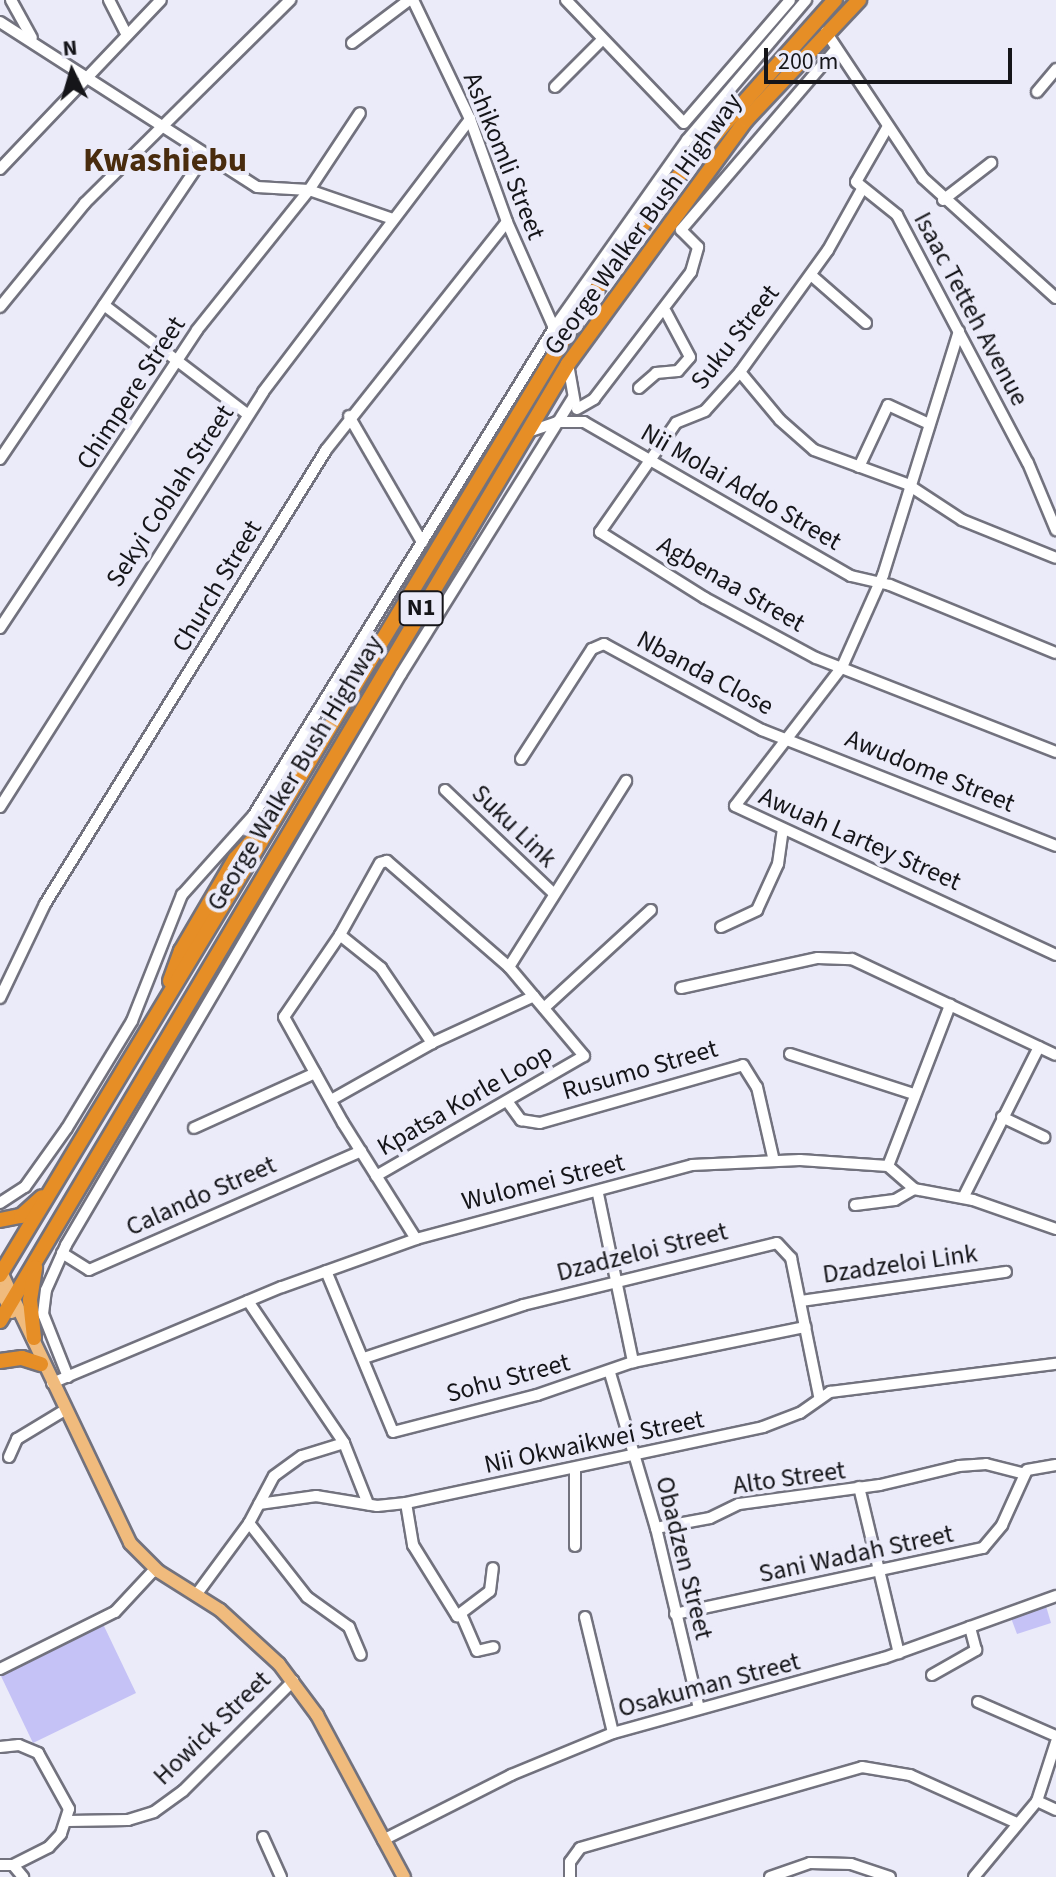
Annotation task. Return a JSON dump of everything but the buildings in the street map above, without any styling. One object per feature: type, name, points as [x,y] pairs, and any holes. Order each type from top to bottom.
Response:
[{"type":"highway","points":[[804,31],[819,0]]},
{"type":"highway","name":"George Walker Bush Highway","points":[[54,1186],[159,1009],[181,951],[235,859],[279,811],[579,314],[675,180],[804,31],[835,0]]},
{"type":"highway","name":"George Walker Bush Highway","points":[[0,1321],[568,364],[691,190],[826,32],[859,0]]},
{"type":"highway","points":[[0,1220],[21,1216],[54,1186]]},
{"type":"highway","points":[[0,1273],[54,1186]]},
{"type":"highway","points":[[34,1338],[31,1292],[38,1254]]},
{"type":"highway","points":[[0,1361],[22,1358],[44,1367]]},
{"type":"main road","points":[[0,1273],[11,1302],[130,1543],[155,1569],[249,1634],[293,1681],[404,1877]]},
{"type":"main road","points":[[0,1290],[34,1338],[44,1367]]},
{"type":"street","points":[[11,0],[33,40]]},
{"type":"street","points":[[109,0],[127,35]]},
{"type":"street","points":[[0,169],[161,0]]},
{"type":"street","points":[[0,307],[85,203],[290,0]]},
{"type":"street","points":[[352,43],[411,0]]},
{"type":"street","name":"Ashikomli Street","points":[[411,0],[470,119],[507,222],[554,328]]},
{"type":"street","points":[[566,0],[684,123],[790,0]]},
{"type":"street","points":[[0,1203],[36,1175],[75,1116],[132,1021],[182,895],[253,816],[554,328],[687,140],[806,0]]},
{"type":"street","points":[[2,27],[33,40],[204,157],[257,187],[309,190],[390,218]]},
{"type":"street","points":[[826,32],[887,128],[943,200],[1056,298]]},
{"type":"street","points":[[555,87],[602,40]]},
{"type":"street","points":[[577,409],[594,399],[666,312],[691,272],[698,247],[681,230],[836,49]]},
{"type":"street","points":[[1037,92],[1056,69]]},
{"type":"street","name":"Chimpere Street","points":[[0,628],[176,360],[309,190],[360,113]]},
{"type":"street","name":"Sekyi Coblah Street","points":[[0,807],[247,414],[390,218],[470,119]]},
{"type":"street","points":[[861,191],[856,176],[887,128]]},
{"type":"street","points":[[0,459],[204,157]]},
{"type":"street","points":[[943,200],[991,163]]},
{"type":"street","name":"Suku Street","points":[[600,532],[648,456],[676,423],[705,411],[740,372],[811,275],[861,191]]},
{"type":"street","name":"Isaac Tetteh Avenue","points":[[861,191],[897,215],[959,331],[1056,530]]},
{"type":"street","name":"Church Street","points":[[0,998],[78,849],[349,416],[507,222]]},
{"type":"street","points":[[811,275],[866,323]]},
{"type":"street","points":[[104,305],[247,414]]},
{"type":"street","points":[[639,388],[656,373],[678,371],[690,357],[666,312]]},
{"type":"street","name":"Awuah Lartey Street","points":[[959,331],[907,484],[878,585],[842,667],[735,806],[783,830],[834,848],[1056,955]]},
{"type":"street","points":[[568,364],[573,398],[584,422]]},
{"type":"street","points":[[740,372],[794,435],[814,450],[907,484],[962,520],[1056,558]]},
{"type":"street","points":[[68,1377],[44,1323],[46,1290],[62,1253],[236,951],[573,398]]},
{"type":"street","points":[[859,467],[888,405],[927,423]]},
{"type":"street","points":[[349,416],[422,542]]},
{"type":"street","name":"Nii Molai Addo Street","points":[[528,433],[557,422],[584,422],[648,456],[799,548],[878,585],[913,593],[1056,653]]},
{"type":"street","name":"Agbenaa Street","points":[[600,532],[705,598],[842,667],[1056,752]]},
{"type":"street","name":"Nbanda Close","points":[[521,759],[592,649],[604,644],[688,693],[787,738]]},
{"type":"street","name":"Awudome Street","points":[[787,738],[1056,846]]},
{"type":"street","points":[[509,967],[626,781]]},
{"type":"street","name":"Suku Link","points":[[445,790],[553,893]]},
{"type":"street","points":[[721,927],[757,910],[778,864],[783,830]]},
{"type":"street","name":"Kpatsa Korle Loop","points":[[315,1073],[284,1017],[340,935],[380,863],[387,861],[509,967],[583,1059],[376,1176]]},
{"type":"street","points":[[544,1008],[651,910]]},
{"type":"street","points":[[340,935],[381,968],[432,1043]]},
{"type":"street","points":[[681,988],[838,957],[1056,1055]]},
{"type":"street","points":[[331,1100],[432,1043],[534,996]]},
{"type":"street","points":[[950,1005],[888,1166],[914,1189],[963,1198],[1056,1229]]},
{"type":"street","points":[[963,1198],[1039,1047]]},
{"type":"street","points":[[790,1054],[914,1094]]},
{"type":"street","name":"Rusumo Street","points":[[507,1101],[521,1120],[540,1123],[740,1064],[757,1087],[774,1161]]},
{"type":"street","points":[[194,1128],[315,1073],[416,1239]]},
{"type":"street","points":[[1002,1117],[1044,1137]]},
{"type":"street","name":"Calando Street","points":[[62,1253],[89,1270],[361,1151]]},
{"type":"street","name":"Wulomei Street","points":[[52,1383],[326,1271],[493,1214],[598,1194],[692,1165],[774,1161],[888,1166]]},
{"type":"street","points":[[855,1205],[904,1198],[914,1189]]},
{"type":"street","points":[[598,1194],[633,1362]]},
{"type":"street","name":"Dzadzeloi Street","points":[[364,1358],[523,1305],[777,1243],[789,1252],[819,1396]]},
{"type":"street","name":"Sohu Street","points":[[326,1271],[393,1432],[610,1373],[633,1362],[805,1327]]},
{"type":"street","name":"Dzadzeloi Link","points":[[801,1301],[1006,1272]]},
{"type":"street","points":[[248,1301],[344,1443],[368,1504]]},
{"type":"street","name":"Nii Okwaikwei Street","points":[[259,1504],[316,1496],[368,1504],[406,1503],[575,1471],[763,1427],[800,1413],[819,1396],[1056,1364]]},
{"type":"street","name":"Obadzen Street","points":[[610,1373],[656,1528],[699,1708]]},
{"type":"street","points":[[9,1457],[17,1439],[65,1410]]},
{"type":"street","points":[[196,1595],[249,1523],[284,1467],[344,1443]]},
{"type":"street","points":[[859,1487],[959,1466],[986,1464],[1025,1474],[1031,1467],[1056,1465]]},
{"type":"street","points":[[575,1471],[575,1546]]},
{"type":"street","name":"Sani Wadah Street","points":[[675,1614],[983,1548],[1002,1525],[1025,1474]]},
{"type":"street","name":"Alto Street","points":[[656,1528],[710,1518],[739,1504],[859,1487],[882,1572],[899,1653]]},
{"type":"street","points":[[406,1503],[413,1545],[453,1613],[461,1614],[494,1585],[493,1568]]},
{"type":"street","points":[[249,1523],[307,1597],[349,1627],[361,1655]]},
{"type":"street","points":[[0,1669],[115,1612],[155,1569]]},
{"type":"street","name":"Osakuman Street","points":[[383,1840],[511,1775],[613,1733],[899,1653],[1056,1596]]},
{"type":"street","points":[[461,1614],[477,1651],[494,1647]]},
{"type":"street","points":[[585,1617],[613,1733]]},
{"type":"street","points":[[932,1675],[976,1650],[970,1627]]},
{"type":"street","name":"Howick Street","points":[[68,1821],[128,1820],[154,1812],[183,1791],[293,1681]]},
{"type":"street","points":[[978,1702],[1056,1739],[1037,1801],[978,1875]]},
{"type":"street","points":[[0,1747],[19,1745],[38,1753],[64,1793],[68,1821],[49,1847],[13,1865],[0,1865]]},
{"type":"street","points":[[570,1877],[570,1862],[580,1848],[862,1767],[910,1775],[1017,1823]]},
{"type":"street","points":[[1037,1801],[1056,1810]]},
{"type":"street","points":[[263,1837],[281,1877]]},
{"type":"street","points":[[770,1877],[810,1863],[851,1864],[890,1877]]},
{"type":"street","points":[[13,1865],[23,1877]]},
{"type":"shaded area","points":[[1046,1606],[1051,1623],[1017,1634],[1011,1618]]},
{"type":"shaded area","points":[[103,1624],[136,1693],[33,1743],[0,1674]]},
{"type":"district","name":"Kwashiebu","points":[[165,161]]}]
